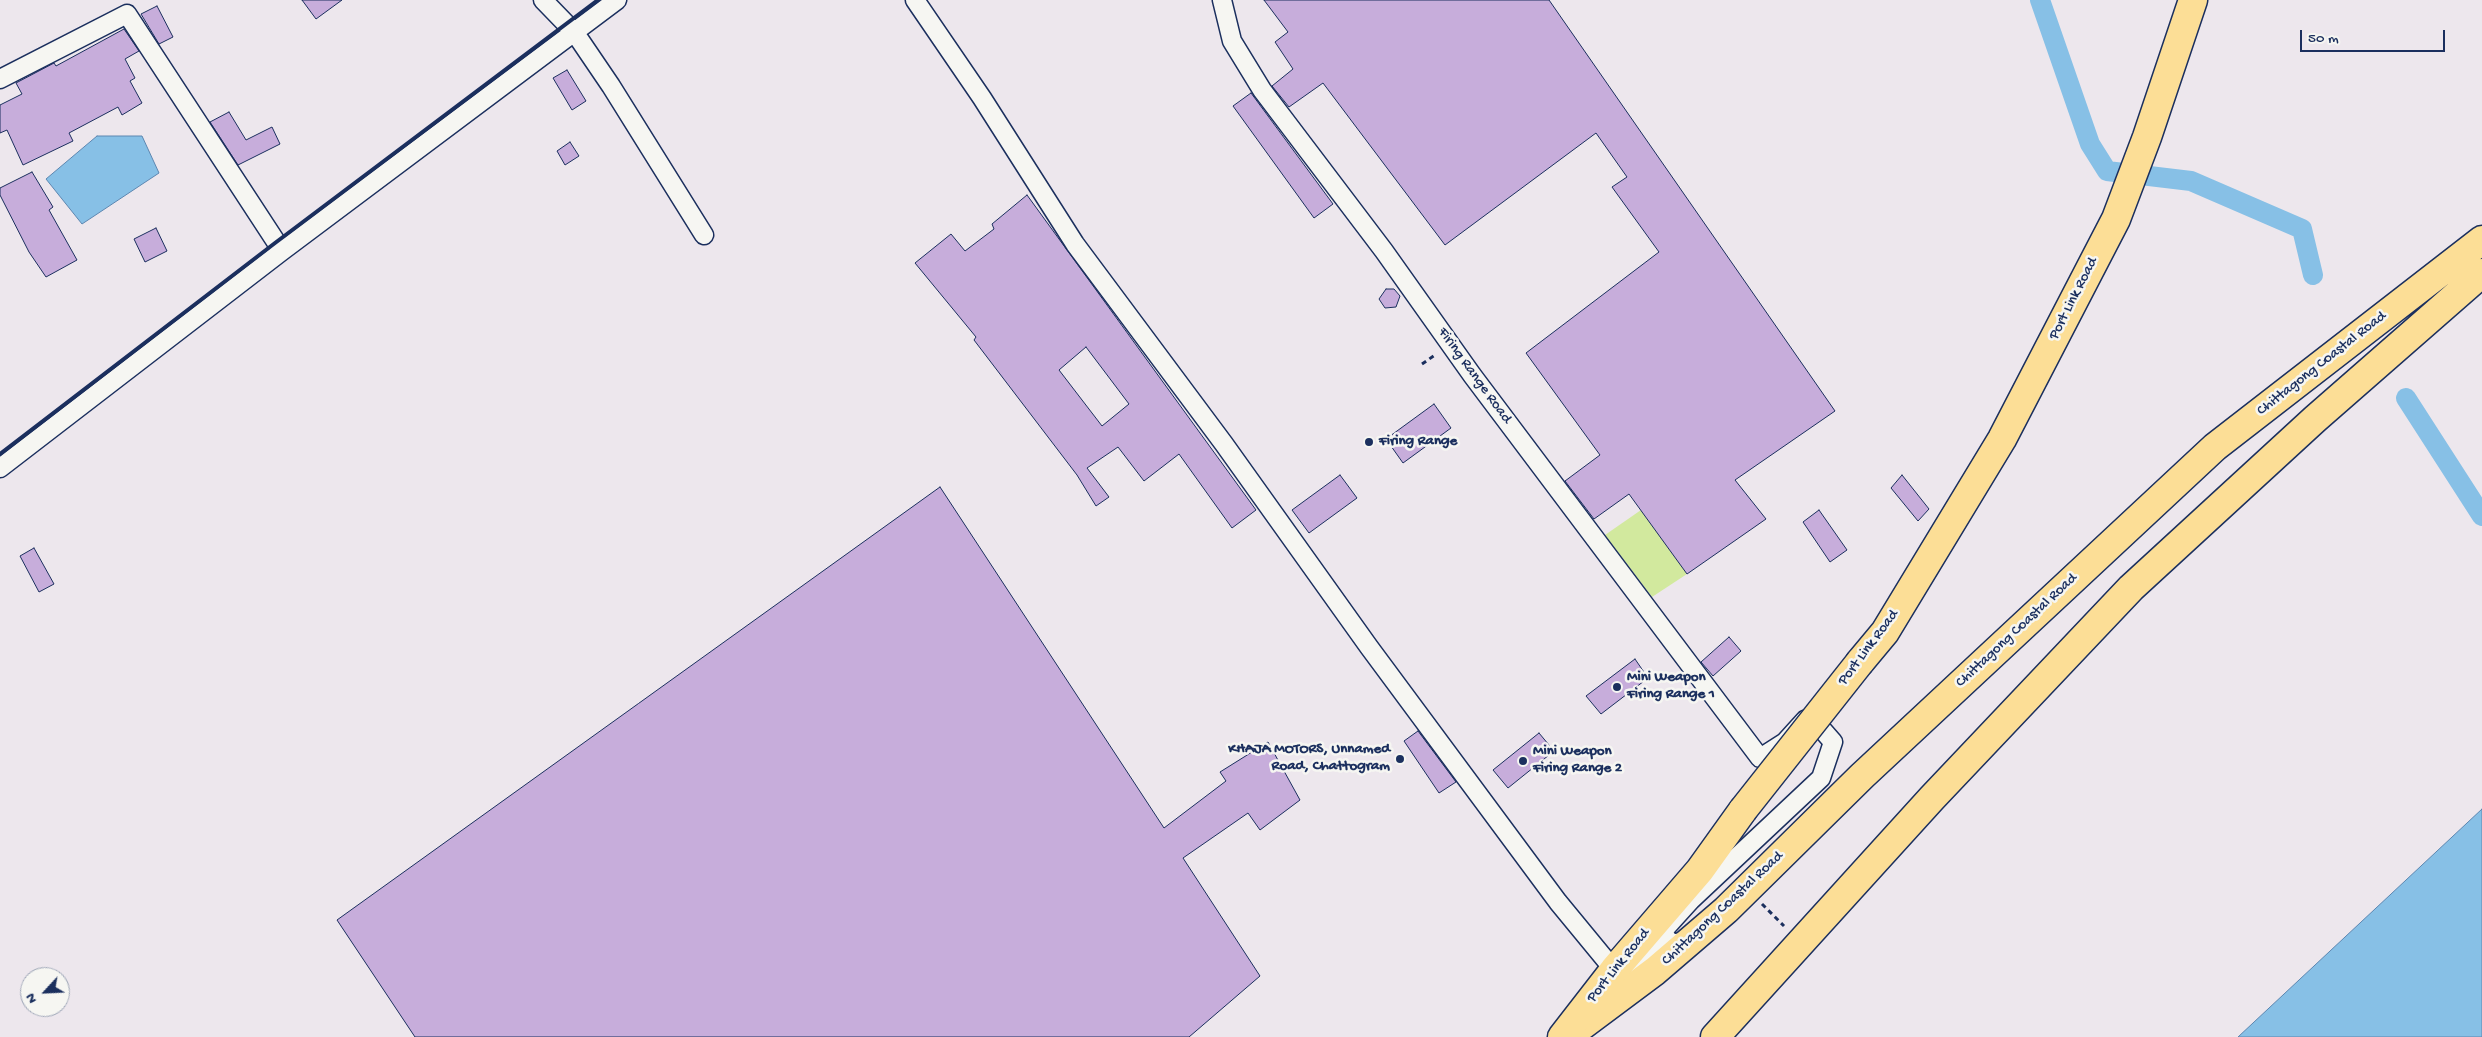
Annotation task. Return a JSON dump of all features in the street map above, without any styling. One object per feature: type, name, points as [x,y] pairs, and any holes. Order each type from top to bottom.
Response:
[{"type":"main road","name":"Port Link Road","points":[[1562,1037],[1623,979],[1743,810],[1885,632],[2002,439],[2116,219],[2147,137],[2193,0]]},
{"type":"main road","name":"Chittagong Coastal Road","points":[[1566,1037],[1623,979],[1691,940],[1747,889],[1869,769],[2215,447],[2482,240]]},
{"type":"main road","points":[[1715,1037],[1932,798],[2131,588],[2315,419],[2482,274]]},
{"type":"street","points":[[543,0],[575,33],[611,86],[704,236]]},
{"type":"street","points":[[0,468],[282,251],[617,0]]},
{"type":"street","points":[[915,0],[982,98],[1075,244],[1224,444],[1369,647],[1558,902],[1623,979],[1662,932],[1671,944],[1691,940]]},
{"type":"street","name":"Firing Range Road","points":[[1222,0],[1232,41],[1262,90],[1384,251],[1490,399],[1760,758],[1784,742],[1805,720],[1819,726],[1833,742],[1820,778],[1691,900],[1662,932]]},
{"type":"street","points":[[0,79],[127,14],[282,251]]},
{"type":"path","points":[[1747,889],[1801,942]]},
{"type":"green space","points":[[1641,510],[1687,574],[1652,597],[1605,535]]},
{"type":"water","points":[[97,136],[142,136],[159,173],[82,224],[46,179]]},
{"type":"water","points":[[2482,809],[2482,1037],[2238,1037]]},
{"type":"building","points":[[302,0],[342,0],[316,19]]},
{"type":"building","points":[[1264,0],[1549,0],[1835,411],[1735,480],[1766,519],[1687,574],[1629,494],[1594,519],[1565,481],[1600,455],[1526,353],[1659,252],[1612,187],[1627,177],[1596,133],[1445,245],[1323,83],[1289,107],[1272,86],[1293,69],[1275,42],[1288,32]]},
{"type":"building","points":[[157,6],[173,37],[159,44],[141,14]]},
{"type":"building","points":[[124,29],[139,51],[125,59],[135,78],[130,81],[142,103],[122,115],[118,107],[69,133],[73,141],[23,165],[7,130],[0,133],[0,105],[22,94],[16,83],[54,63],[56,66]]},
{"type":"building","points":[[567,70],[586,101],[572,110],[553,78]]},
{"type":"building","points":[[1251,93],[1333,204],[1314,218],[1233,106]]},
{"type":"building","points":[[229,112],[246,140],[272,127],[280,144],[238,165],[210,122]]},
{"type":"building","points":[[570,142],[579,156],[565,165],[557,151]]},
{"type":"building","points":[[32,172],[53,207],[49,210],[77,260],[46,277],[29,252],[0,195],[0,188]]},
{"type":"building","points":[[1027,195],[1256,510],[1232,528],[1179,454],[1144,481],[1118,447],[1087,468],[1109,497],[1096,506],[1077,475],[974,340],[976,337],[915,263],[951,234],[965,251],[994,229],[992,224]],"holes":[[[1086,347],[1129,404],[1102,426],[1059,370]]]},
{"type":"building","points":[[156,228],[167,251],[145,262],[134,239]]},
{"type":"building","points":[[1386,289],[1394,289],[1400,296],[1396,307],[1385,308],[1379,299]]},
{"type":"building","points":[[1434,404],[1451,428],[1403,463],[1386,439]]},
{"type":"building","points":[[1340,475],[1357,498],[1309,533],[1292,510]]},
{"type":"building","points":[[1902,475],[1929,509],[1918,521],[1891,488]]},
{"type":"building","points":[[940,487],[1164,828],[1226,781],[1220,772],[1268,742],[1300,800],[1260,830],[1248,813],[1183,858],[1260,976],[1189,1037],[415,1037],[337,920]]},
{"type":"building","points":[[1819,510],[1847,550],[1830,562],[1803,522]]},
{"type":"building","points":[[34,548],[54,584],[39,592],[20,556]]},
{"type":"building","points":[[1729,637],[1741,651],[1713,676],[1701,662]]},
{"type":"building","name":"Mini Weapon Firing Range 1","points":[[1635,659],[1648,678],[1601,714],[1586,696]]},
{"type":"building","points":[[1418,731],[1456,782],[1439,793],[1404,741]]},
{"type":"building","name":"Mini Weapon Firing Range 2","points":[[1539,733],[1554,751],[1508,788],[1493,770]]},
{"type":"waterway","points":[[2040,0],[2090,144],[2107,171],[2191,181],[2302,229],[2313,275]]},
{"type":"waterway","points":[[2406,398],[2482,516]]},
{"type":"railway","points":[[0,454],[275,243],[598,0]]},
{"type":"place","name":"Firing Range","points":[[1369,442]]},
{"type":"place","name":"Mini Weapon Firing Range 1","points":[[1617,687]]},
{"type":"place","name":"KHAJA MOTORS, Unnamed Road, Chattogram","points":[[1400,759]]},
{"type":"place","name":"Mini Weapon Firing Range 2","points":[[1523,761]]}]
